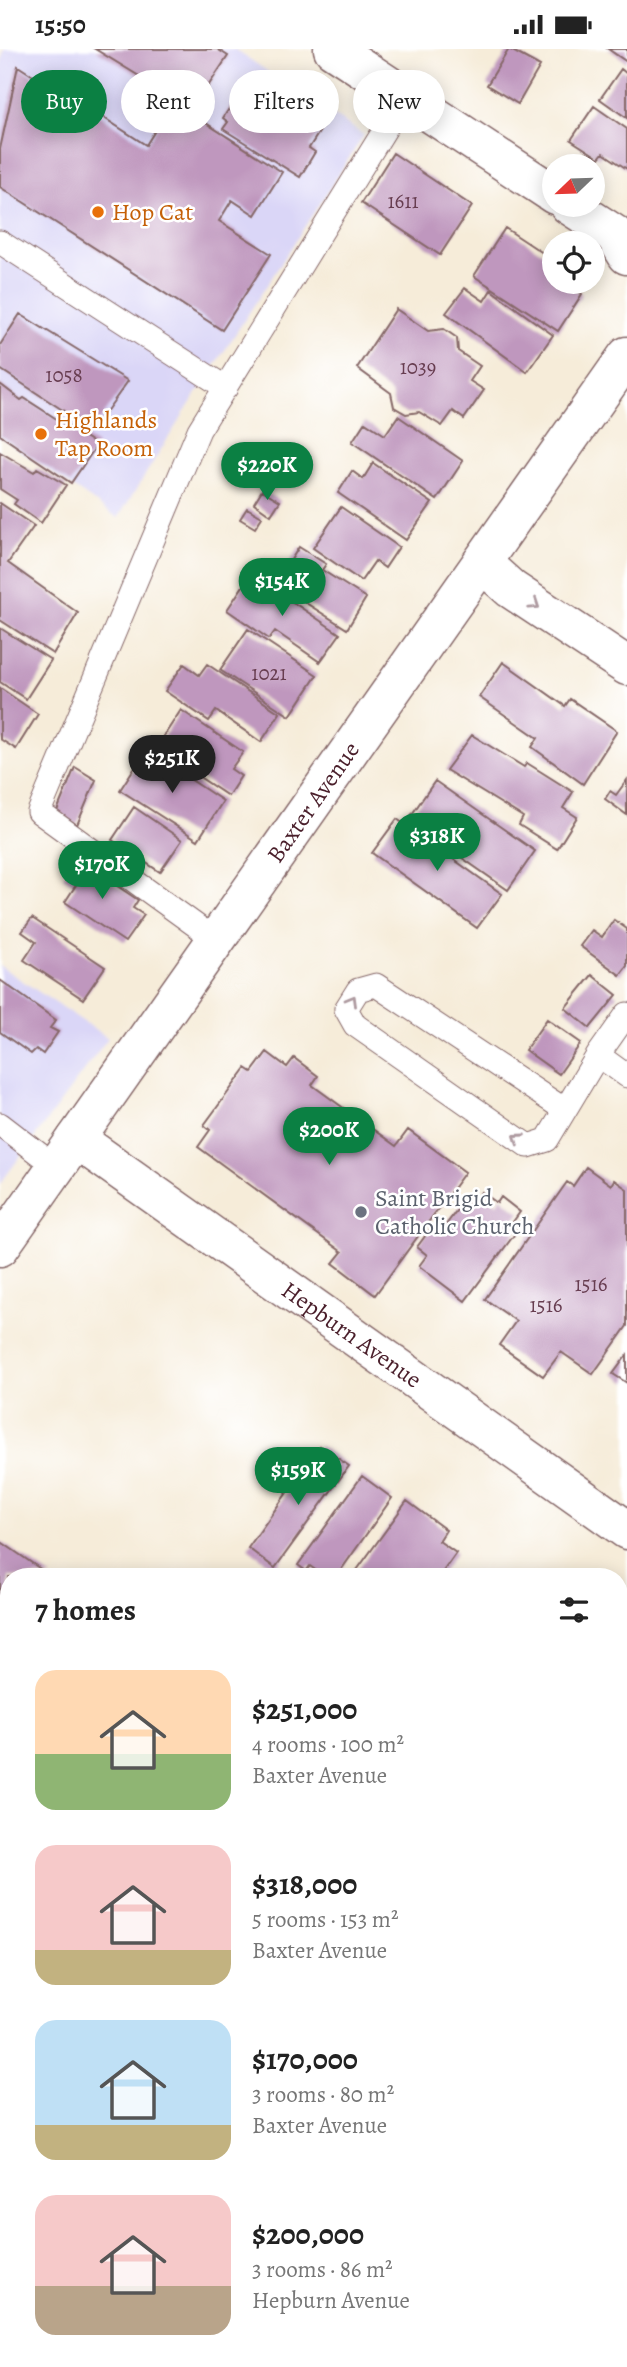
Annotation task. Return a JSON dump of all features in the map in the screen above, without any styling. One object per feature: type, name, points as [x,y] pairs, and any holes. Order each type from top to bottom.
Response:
[{"type":"main road","points":[[333,49],[364,70]]},
{"type":"main road","points":[[445,123],[542,187]]},
{"type":"main road","points":[[588,217],[614,234],[627,255]]},
{"type":"main road","name":"Baxter Avenue","points":[[0,1247],[627,356]]},
{"type":"main road","points":[[482,563],[512,589],[627,666]]},
{"type":"main road","name":"Hepburn Avenue","points":[[66,1153],[627,1530]]},
{"type":"lane","points":[[216,940],[39,812],[199,430],[383,133]]},
{"type":"lane","points":[[0,242],[226,387]]},
{"type":"lane","points":[[565,1110],[376,985],[358,990],[346,1009],[355,1025],[528,1146],[547,1140],[565,1110],[598,1055],[627,1014]]},
{"type":"lane","points":[[598,1055],[627,1076]]},
{"type":"lane","points":[[0,1124],[66,1153]]},
{"type":"shaded area","points":[[4,49],[234,49],[266,70],[229,70],[229,133],[339,133],[339,118],[353,128],[353,133],[364,135],[118,518],[0,437],[0,68]]},
{"type":"shaded area","points":[[0,966],[108,1038],[0,1184]]},
{"type":"building","points":[[95,49],[217,49],[228,56],[215,76],[215,70],[129,70]]},
{"type":"building","points":[[509,49],[540,66],[518,104],[487,85]]},
{"type":"building","points":[[608,49],[627,49],[627,62]]},
{"type":"building","points":[[18,66],[24,70],[21,70],[21,133],[107,133],[107,120],[121,129],[121,133],[127,133],[146,145],[154,133],[215,133],[215,129],[282,172],[255,215],[232,200],[219,221],[271,254],[222,330],[0,187],[0,149]]},
{"type":"building","points":[[621,69],[627,74],[627,118],[600,99]]},
{"type":"building","points":[[594,106],[627,129],[627,169],[606,154],[593,154],[571,140]]},
{"type":"building","points":[[229,109],[229,133],[223,129],[228,122],[223,118]]},
{"type":"building","points":[[229,133],[319,133],[309,148],[315,152],[300,177]]},
{"type":"building","points":[[393,153],[472,206],[440,255],[361,203]]},
{"type":"building","points":[[505,228],[542,252],[542,294],[582,294],[558,331],[474,276]]},
{"type":"building","points":[[465,288],[484,301],[491,290],[553,335],[527,372],[446,313]]},
{"type":"building","points":[[396,309],[428,331],[444,329],[457,338],[458,351],[480,366],[470,381],[484,390],[464,419],[453,411],[442,426],[419,412],[406,414],[394,407],[391,393],[357,368]]},
{"type":"building","points":[[20,314],[128,381],[93,430],[0,369],[0,345]]},
{"type":"building","name":"Highlands Tap Room","points":[[0,384],[21,400],[24,398],[97,445],[71,483],[0,435]]},
{"type":"building","points":[[398,416],[463,461],[437,500],[352,442],[365,422],[385,435]]},
{"type":"building","points":[[0,452],[34,472],[37,468],[66,485],[41,523],[14,504],[17,500],[0,489]]},
{"type":"building","points":[[373,463],[432,503],[406,540],[338,493],[352,471],[363,479]]},
{"type":"building","points":[[262,490],[280,501],[271,515],[254,503]]},
{"type":"building","points":[[0,503],[34,526],[8,563],[78,613],[53,654],[0,620]]},
{"type":"building","points":[[341,507],[399,547],[385,568],[375,561],[361,581],[313,548]]},
{"type":"building","points":[[247,508],[262,517],[255,528],[240,519]]},
{"type":"building","points":[[299,547],[326,564],[322,570],[366,598],[347,629],[276,584]]},
{"type":"building","points":[[251,574],[340,634],[320,662],[275,631],[269,639],[227,610]]},
{"type":"building","points":[[0,628],[51,660],[26,699],[0,682]]},
{"type":"building","points":[[248,629],[317,675],[290,716],[220,670]]},
{"type":"building","points":[[503,662],[565,706],[570,699],[617,731],[583,784],[532,747],[538,738],[479,697]]},
{"type":"building","points":[[184,664],[199,675],[207,664],[280,713],[261,742],[216,711],[209,721],[165,691]]},
{"type":"building","points":[[0,688],[38,714],[16,749],[0,739]]},
{"type":"building","points":[[181,710],[243,752],[231,769],[241,776],[228,796],[156,748]]},
{"type":"building","points":[[472,735],[524,767],[527,763],[573,792],[563,808],[577,817],[557,849],[519,825],[523,817],[446,770]]},
{"type":"building","points":[[146,750],[223,801],[198,840],[120,790]]},
{"type":"building","points":[[75,767],[96,780],[77,825],[57,811]]},
{"type":"building","points":[[627,780],[627,815],[605,799],[610,791],[616,795]]},
{"type":"building","points":[[435,781],[535,851],[508,890],[408,820]]},
{"type":"building","points":[[134,807],[182,840],[160,872],[112,840]]},
{"type":"building","points":[[397,819],[502,894],[477,928],[372,853]]},
{"type":"building","points":[[75,858],[138,900],[133,908],[144,915],[125,942],[65,902],[76,885],[63,877]]},
{"type":"building","points":[[32,918],[105,967],[83,999],[24,960],[36,942],[22,932]]},
{"type":"building","points":[[614,920],[627,929],[627,966],[620,975],[580,946],[592,930],[602,937]]},
{"type":"building","points":[[592,975],[617,995],[590,1028],[565,1008]]},
{"type":"building","points":[[0,980],[56,1020],[50,1028],[58,1032],[43,1054],[36,1049],[31,1054],[0,1032]]},
{"type":"building","points":[[547,1019],[581,1043],[559,1074],[525,1050]]},
{"type":"building","name":"Saint Brigid Catholic Church","points":[[267,1052],[287,1067],[294,1058],[318,1076],[312,1085],[396,1146],[408,1130],[465,1172],[375,1295],[333,1263],[342,1252],[198,1147],[210,1130],[204,1125],[246,1068],[252,1072]]},
{"type":"building","points":[[586,1167],[611,1185],[614,1180],[627,1189],[627,1326],[593,1374],[561,1352],[543,1376],[499,1345],[516,1321],[485,1299],[567,1182],[573,1186]]},
{"type":"building","points":[[482,1192],[497,1203],[501,1197],[520,1212],[510,1226],[517,1231],[465,1301],[419,1266],[427,1255],[417,1247],[432,1227],[440,1233],[467,1196],[475,1201]]},
{"type":"building","points":[[627,1355],[627,1383],[613,1374]]},
{"type":"building","points":[[320,1446],[349,1466],[275,1568],[248,1548]]},
{"type":"building","points":[[362,1476],[392,1498],[342,1568],[302,1568],[298,1565]]},
{"type":"building","points":[[407,1501],[446,1530],[439,1541],[456,1553],[445,1568],[359,1568]]},
{"type":"building","points":[[0,1541],[39,1568],[0,1568]]},
{"type":"place","name":"Hop Cat","points":[[98,212]]},
{"type":"place","name":"Highlands Tap Room","points":[[41,434]]},
{"type":"place","name":"Saint Brigid Catholic Church","points":[[361,1212]]}]
